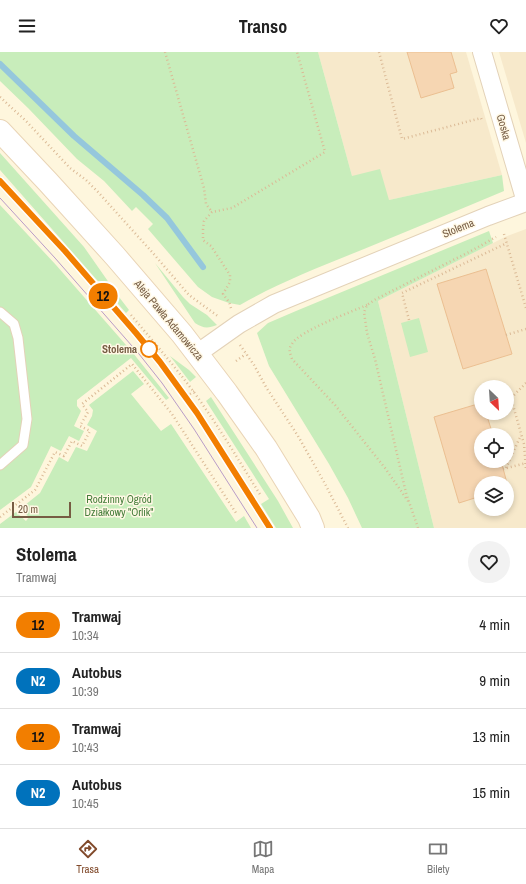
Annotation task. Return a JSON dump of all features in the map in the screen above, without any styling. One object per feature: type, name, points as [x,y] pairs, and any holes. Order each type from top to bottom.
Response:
[{"type":"main road","name":"Aleja Pawła Adamowicza","points":[[0,131],[115,256],[198,353],[266,448],[309,518],[313,528]]},
{"type":"street","name":"Goska","points":[[482,52],[526,202]]},
{"type":"street","name":"Stolema","points":[[198,353],[239,324],[274,304],[480,219],[526,202]]},
{"type":"lane","points":[[0,312],[14,324],[18,338],[27,419],[23,445],[0,465]]},
{"type":"path","points":[[165,52],[204,188],[206,204],[212,212]]},
{"type":"path","points":[[231,312],[229,302],[224,294],[230,282],[230,275],[211,246],[203,240],[204,220],[212,212],[232,208],[325,152],[297,52]]},
{"type":"path","points":[[379,52],[402,139],[481,118],[483,125]]},
{"type":"path","points":[[0,96],[26,121],[70,168],[86,180],[98,192],[189,295],[217,315],[220,319]]},
{"type":"path","points":[[410,504],[385,468],[335,404],[292,359],[289,350],[292,343],[301,335],[315,327],[367,305],[465,254],[496,236],[504,234],[526,308]]},
{"type":"path","points":[[409,320],[402,293],[507,243]]},
{"type":"path","points":[[367,305],[364,312],[367,333],[375,359],[404,486],[418,528]]},
{"type":"path","points":[[131,315],[194,392],[261,496]]},
{"type":"path","points":[[506,335],[526,329]]},
{"type":"path","points":[[236,340],[254,365],[301,443],[324,482],[348,528]]},
{"type":"path","points":[[236,361],[246,354]]},
{"type":"path","points":[[0,517],[35,490],[55,452],[64,456],[72,441],[82,446],[90,431],[80,426],[88,412],[82,404],[132,364],[169,410],[236,513]]},
{"type":"path","points":[[526,383],[512,398],[524,444],[526,470]]},
{"type":"path","points":[[169,410],[173,407]]},
{"type":"path","points":[[522,434],[504,469],[526,463]]},
{"type":"shaded area","points":[[318,52],[466,52],[502,175],[389,200],[352,176]]},
{"type":"shaded area","points":[[499,52],[526,52],[526,143]]},
{"type":"shaded area","points":[[526,229],[526,528],[434,528],[378,301],[505,237]]},
{"type":"green space","points":[[0,52],[318,52],[352,176],[380,169],[389,200],[502,175],[504,191],[301,275],[240,305],[229,303],[212,297],[198,287],[148,229],[153,224],[136,207],[132,211],[104,181],[77,159],[0,81]]},
{"type":"green space","points":[[0,153],[84,247],[129,310],[126,313],[0,170]]},
{"type":"green space","points":[[0,205],[56,265],[133,353],[169,398],[166,400],[131,358],[77,400],[77,406],[81,411],[74,426],[84,431],[79,441],[69,436],[61,451],[51,446],[31,487],[0,510]]},
{"type":"green space","points":[[489,231],[493,243],[378,301],[434,528],[362,528],[348,498],[329,464],[269,366],[257,333],[268,323]]},
{"type":"green space","points":[[155,263],[190,304],[207,315],[217,325],[205,327],[195,323]]},
{"type":"green space","points":[[419,318],[428,352],[410,357],[401,323]]},
{"type":"green space","points":[[170,356],[189,370],[196,377],[190,382]]},
{"type":"green space","name":"Rodzinny Ogród Działkowy \"Orlik\"","points":[[133,371],[144,384],[131,394],[161,431],[171,424],[236,522],[244,516],[251,528],[0,528],[0,524],[16,512],[26,521],[29,517],[20,509],[40,493],[59,457],[68,462],[76,447],[87,451],[97,431],[87,425],[92,416],[93,410],[89,405]]},
{"type":"green space","points":[[211,397],[278,501],[293,528],[276,528],[261,504],[269,499],[206,401]]},
{"type":"building","points":[[407,52],[451,52],[457,72],[450,74],[454,88],[421,98]]},
{"type":"building","points":[[486,269],[512,354],[463,369],[437,284]]},
{"type":"building","points":[[474,405],[474,420],[488,420],[491,428],[474,428],[474,468],[503,468],[505,476],[474,476],[474,498],[459,503],[434,417]]},
{"type":"waterway","points":[[0,64],[74,136],[143,195],[167,218],[203,267]]},
{"type":"tram line","points":[[0,181],[65,251],[159,362],[197,413],[270,528]]},
{"type":"tram line","name":"12","points":[[0,181],[65,251],[171,376],[197,413],[270,528]]},
{"type":"tram line","points":[[0,198],[55,258],[139,354],[162,383],[194,429],[257,528]]},
{"type":"place","name":"Stolema","points":[[149,349]]}]
